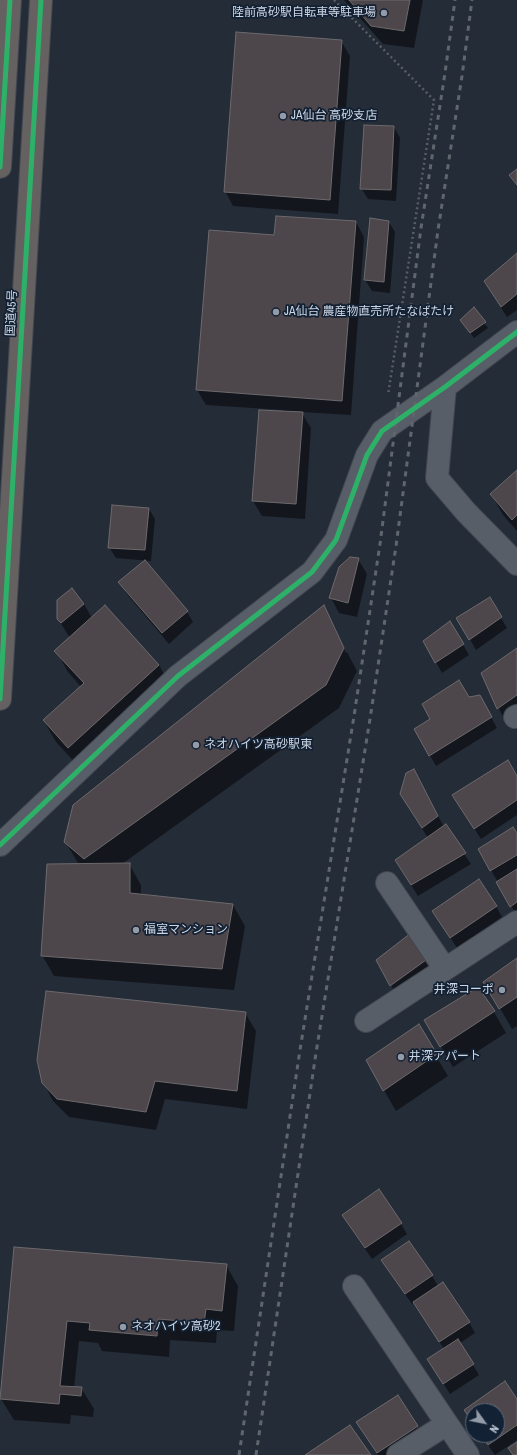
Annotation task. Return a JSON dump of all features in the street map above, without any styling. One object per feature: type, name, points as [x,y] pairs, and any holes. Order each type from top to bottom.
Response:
[{"type":"highway","points":[[0,167],[2,87],[10,0]]},
{"type":"highway","name":"国道45号","points":[[0,700],[40,0]]},
{"type":"street","points":[[0,845],[178,676],[312,572],[336,540],[367,455],[382,431],[445,387],[517,332]]},
{"type":"street","points":[[445,387],[437,478],[466,512],[517,564]]},
{"type":"street","points":[[387,883],[445,969]]},
{"type":"street","points":[[366,1021],[517,922]]},
{"type":"street","points":[[354,1286],[468,1455]]},
{"type":"street","points":[[398,1455],[447,1424]]},
{"type":"path","points":[[334,0],[434,100],[382,431]]},
{"type":"building","name":"陸前高砂駅自転車等駐車場","points":[[349,0],[410,0],[404,31],[371,26]]},
{"type":"building","name":"JA仙台 高砂支店","points":[[236,32],[342,40],[330,200],[224,192]]},
{"type":"building","points":[[364,125],[394,126],[391,190],[360,189]]},
{"type":"building","points":[[517,169],[517,185],[509,175]]},
{"type":"building","name":"JA仙台 農産物直売所たなばたけ","points":[[276,216],[356,221],[342,401],[196,390],[209,230],[274,235]]},
{"type":"building","points":[[370,218],[389,221],[384,282],[364,280]]},
{"type":"building","points":[[517,253],[517,294],[501,307],[484,281]]},
{"type":"building","points":[[474,307],[486,322],[470,333],[460,320]]},
{"type":"building","points":[[259,410],[303,412],[296,504],[252,501]]},
{"type":"building","points":[[517,470],[517,515],[512,520],[490,494]]},
{"type":"building","points":[[112,505],[149,508],[145,550],[108,548]]},
{"type":"building","points":[[350,557],[359,558],[348,603],[329,598],[339,567]]},
{"type":"building","points":[[145,560],[188,611],[162,633],[118,582]]},
{"type":"building","points":[[72,588],[84,604],[61,623],[57,619],[57,600]]},
{"type":"building","points":[[490,597],[502,617],[469,640],[456,618]]},
{"type":"building","points":[[105,605],[159,665],[68,748],[43,720],[84,683],[54,651]]},
{"type":"building","name":"ネオハイツ高砂駅東","points":[[324,605],[344,648],[326,685],[84,859],[64,842],[73,805]]},
{"type":"building","points":[[450,621],[464,644],[435,663],[423,641]]},
{"type":"building","points":[[517,648],[517,695],[497,709],[481,673]]},
{"type":"building","points":[[459,680],[469,697],[480,695],[492,717],[429,756],[414,729],[430,719],[422,704]]},
{"type":"building","points":[[508,760],[517,776],[517,800],[474,829],[452,795]]},
{"type":"building","points":[[414,769],[438,816],[422,828],[400,794],[406,773]]},
{"type":"building","points":[[446,824],[466,853],[411,885],[395,860]]},
{"type":"building","points":[[513,827],[517,833],[517,855],[490,871],[478,849]]},
{"type":"building","name":"福室マンション","points":[[130,863],[130,893],[233,904],[222,969],[41,956],[47,864]]},
{"type":"building","points":[[517,869],[517,902],[510,907],[496,882]]},
{"type":"building","points":[[479,879],[497,906],[450,938],[432,911]]},
{"type":"building","points":[[411,933],[426,960],[390,986],[376,960]]},
{"type":"building","name":"井深コーポ","points":[[517,958],[517,997],[499,1009],[483,982]]},
{"type":"building","points":[[478,987],[495,1011],[440,1047],[424,1020]]},
{"type":"building","points":[[46,991],[246,1012],[237,1091],[155,1081],[146,1112],[57,1099],[42,1083],[37,1060]]},
{"type":"building","name":"井深アパート","points":[[419,1024],[437,1054],[383,1091],[366,1060]]},
{"type":"building","points":[[379,1189],[402,1223],[365,1248],[342,1215]]},
{"type":"building","points":[[409,1241],[433,1275],[405,1294],[381,1260]]},
{"type":"building","name":"ネオハイツ高砂2","points":[[14,1247],[227,1264],[222,1311],[206,1309],[204,1323],[158,1319],[157,1336],[89,1330],[90,1323],[67,1321],[60,1386],[82,1387],[81,1396],[60,1394],[59,1404],[0,1399]]},
{"type":"building","points":[[443,1282],[470,1322],[439,1342],[413,1302]]},
{"type":"building","points":[[458,1339],[474,1364],[443,1384],[427,1359]]},
{"type":"building","points":[[505,1381],[517,1399],[517,1425],[505,1433],[505,1403],[474,1403]]},
{"type":"building","points":[[398,1395],[418,1426],[377,1453],[356,1422]]},
{"type":"building","points":[[350,1425],[371,1455],[305,1455]]},
{"type":"building","points":[[517,1442],[517,1455],[513,1455],[508,1448]]},
{"type":"railway","points":[[239,1455],[300,1050],[380,544],[421,228],[455,0]]},
{"type":"railway","points":[[256,1455],[316,1053],[370,719],[396,546],[438,230],[462,76],[472,0]]},
{"type":"cycle path","points":[[0,167],[10,0]]},
{"type":"cycle path","points":[[0,699],[41,0]]},
{"type":"cycle path","points":[[0,845],[178,676],[312,572],[336,540],[367,455],[382,431],[445,387],[517,332]]},
{"type":"place","name":"陸前高砂駅自転車等駐車場","points":[[384,13]]},
{"type":"place","name":"JA仙台 高砂支店","points":[[283,116]]},
{"type":"place","name":"JA仙台 農産物直売所たなばたけ","points":[[276,312]]},
{"type":"place","name":"ネオハイツ高砂駅東","points":[[196,745]]},
{"type":"place","name":"福室マンション","points":[[136,930]]},
{"type":"place","name":"井深コーポ","points":[[502,990]]},
{"type":"place","name":"井深アパート","points":[[401,1057]]},
{"type":"place","name":"ネオハイツ高砂2","points":[[123,1327]]}]
